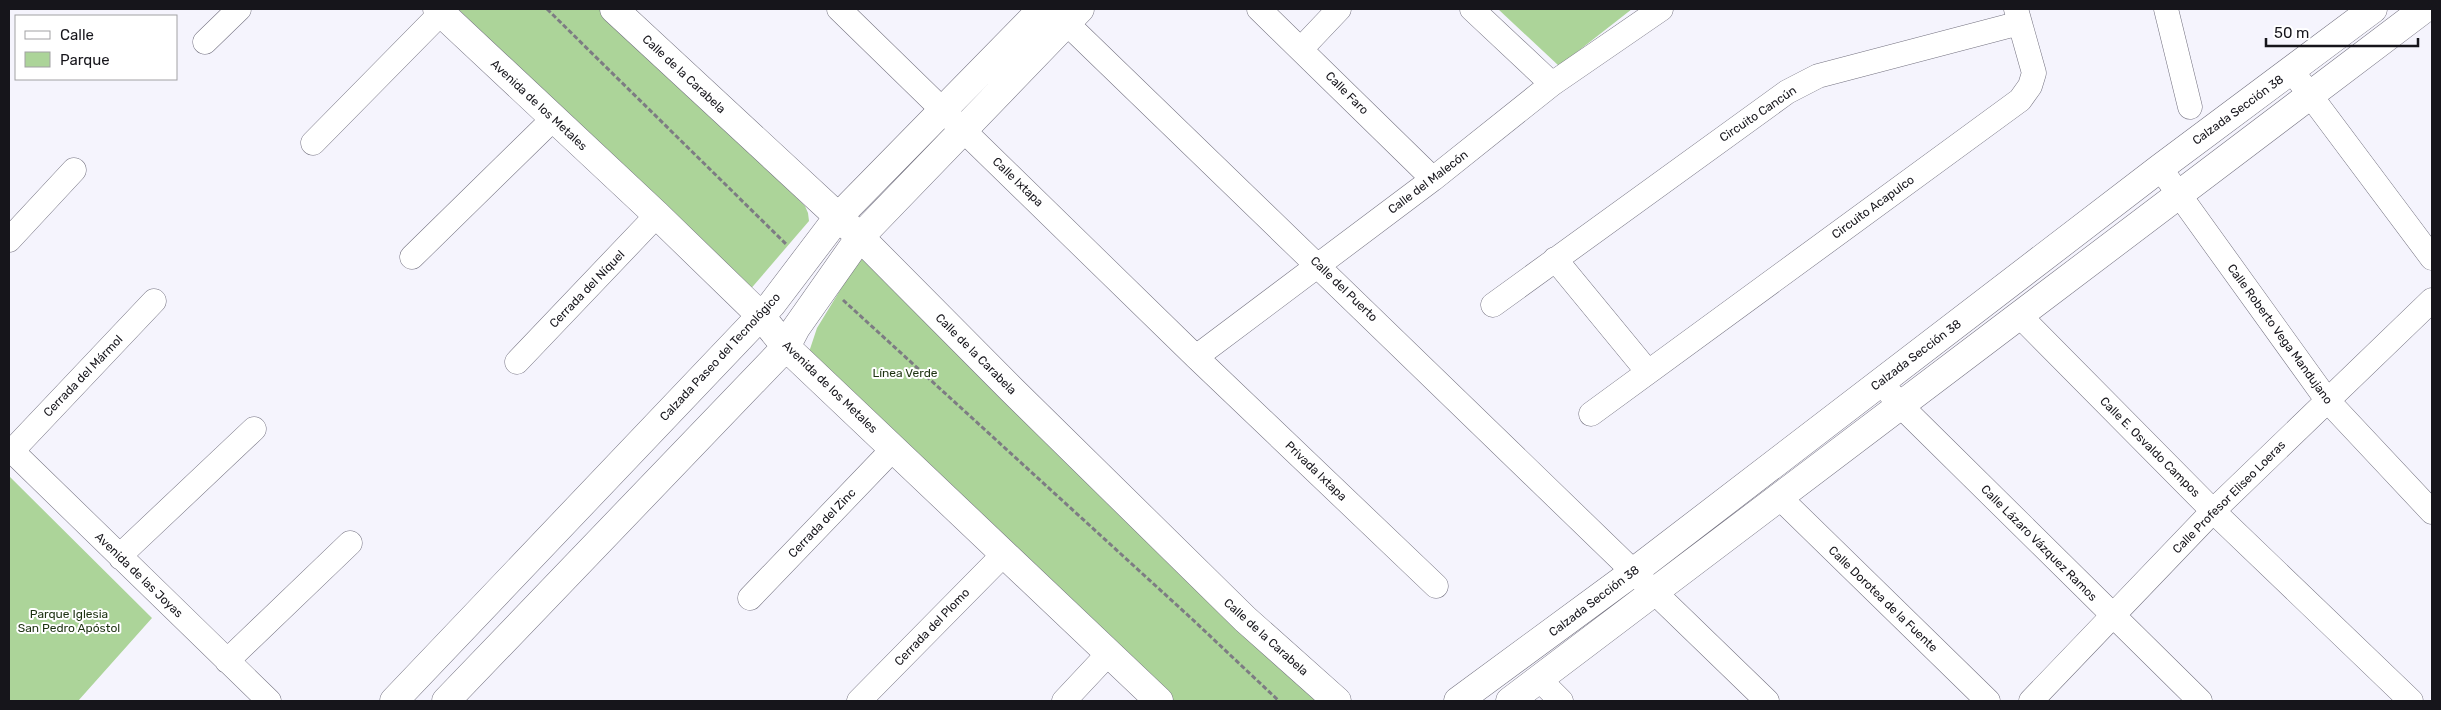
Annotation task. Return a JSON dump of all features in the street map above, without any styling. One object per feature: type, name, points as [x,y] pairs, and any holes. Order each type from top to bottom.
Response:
[{"type":"street","points":[[205,42],[240,9]]},
{"type":"street","name":"Calle de la Carabela","points":[[614,9],[860,237],[1012,390],[1245,619],[1338,701]]},
{"type":"street","name":"Calle Ixtapa","points":[[839,9],[1196,357]]},
{"type":"street","name":"Calzada Paseo del Tecnológico","points":[[394,701],[772,304],[838,217],[1042,9]]},
{"type":"street","name":"Calle Faro","points":[[1259,9],[1302,48],[1433,179]]},
{"type":"street","points":[[1302,48],[1339,9]]},
{"type":"street","points":[[1472,9],[1552,84]]},
{"type":"street","name":"Calle del Malecón","points":[[1196,357],[1433,179],[1552,84],[1661,9]]},
{"type":"street","points":[[2166,9],[2190,107]]},
{"type":"street","name":"Calzada Sección 38","points":[[1458,701],[1632,573],[2160,168],[2373,9]]},
{"type":"street","points":[[1510,701],[2424,9]]},
{"type":"street","points":[[313,143],[439,11]]},
{"type":"street","name":"Avenida de los Metales","points":[[439,11],[657,215],[760,316],[786,347],[1159,701]]},
{"type":"street","points":[[446,701],[786,347],[796,328],[860,237],[963,128],[1066,13]]},
{"type":"street","name":"Calle del Puerto","points":[[1066,13],[1632,573],[1767,701]]},
{"type":"street","name":"Circuito Cancún","points":[[1493,305],[1787,92],[1818,76],[2018,16]]},
{"type":"street","name":"Circuito Acapulco","points":[[1591,414],[2020,100],[2030,86],[2034,73],[2018,16]]},
{"type":"street","points":[[2292,71],[2432,258]]},
{"type":"street","points":[[412,257],[554,118]]},
{"type":"street","name":"Calle Roberto Vega Mandujano","points":[[2160,168],[2327,400],[2432,512]]},
{"type":"street","points":[[9,240],[74,170]]},
{"type":"street","name":"Cerrada del Níquel","points":[[517,362],[657,215]]},
{"type":"street","points":[[1555,259],[1648,372]]},
{"type":"street","name":"Calle Profesor Eliseo Loeras","points":[[2031,701],[2213,511],[2432,300]]},
{"type":"street","name":"Cerrada del Mármol","points":[[10,449],[154,301]]},
{"type":"street","name":"Calle E. Osvaldo Campos","points":[[2020,316],[2213,511],[2411,701]]},
{"type":"street","name":"Privada Ixtapa","points":[[1196,357],[1436,586]]},
{"type":"street","name":"Calle Lázaro Vázquez Ramos","points":[[1881,382],[1900,405],[2200,701]]},
{"type":"street","points":[[121,558],[128,548],[254,429]]},
{"type":"street","name":"Cerrada del Zinc","points":[[750,598],[894,448]]},
{"type":"street","name":"Avenida de las Joyas","points":[[10,449],[268,701]]},
{"type":"street","name":"Calle Dorotea de la Fuente","points":[[1779,497],[1988,701]]},
{"type":"street","points":[[545,542],[572,569]]},
{"type":"street","points":[[227,661],[350,543]]},
{"type":"street","name":"Cerrada del Plomo","points":[[859,701],[1004,554]]},
{"type":"street","points":[[1064,701],[1109,653]]},
{"type":"street","points":[[1539,679],[1562,701]]},
{"type":"path","points":[[547,9],[804,262]]},
{"type":"path","points":[[827,285],[1279,701]]},
{"type":"green space","points":[[458,9],[602,9],[805,206],[809,221],[748,292]]},
{"type":"green space","points":[[1498,9],[1632,9],[1559,66]]},
{"type":"green space","name":"Línea Verde","points":[[861,256],[1320,701],[1170,701],[808,355],[817,328]]},
{"type":"green space","name":"Parque Iglesia San Pedro Apóstol","points":[[9,476],[152,618],[78,701],[9,701]]}]
